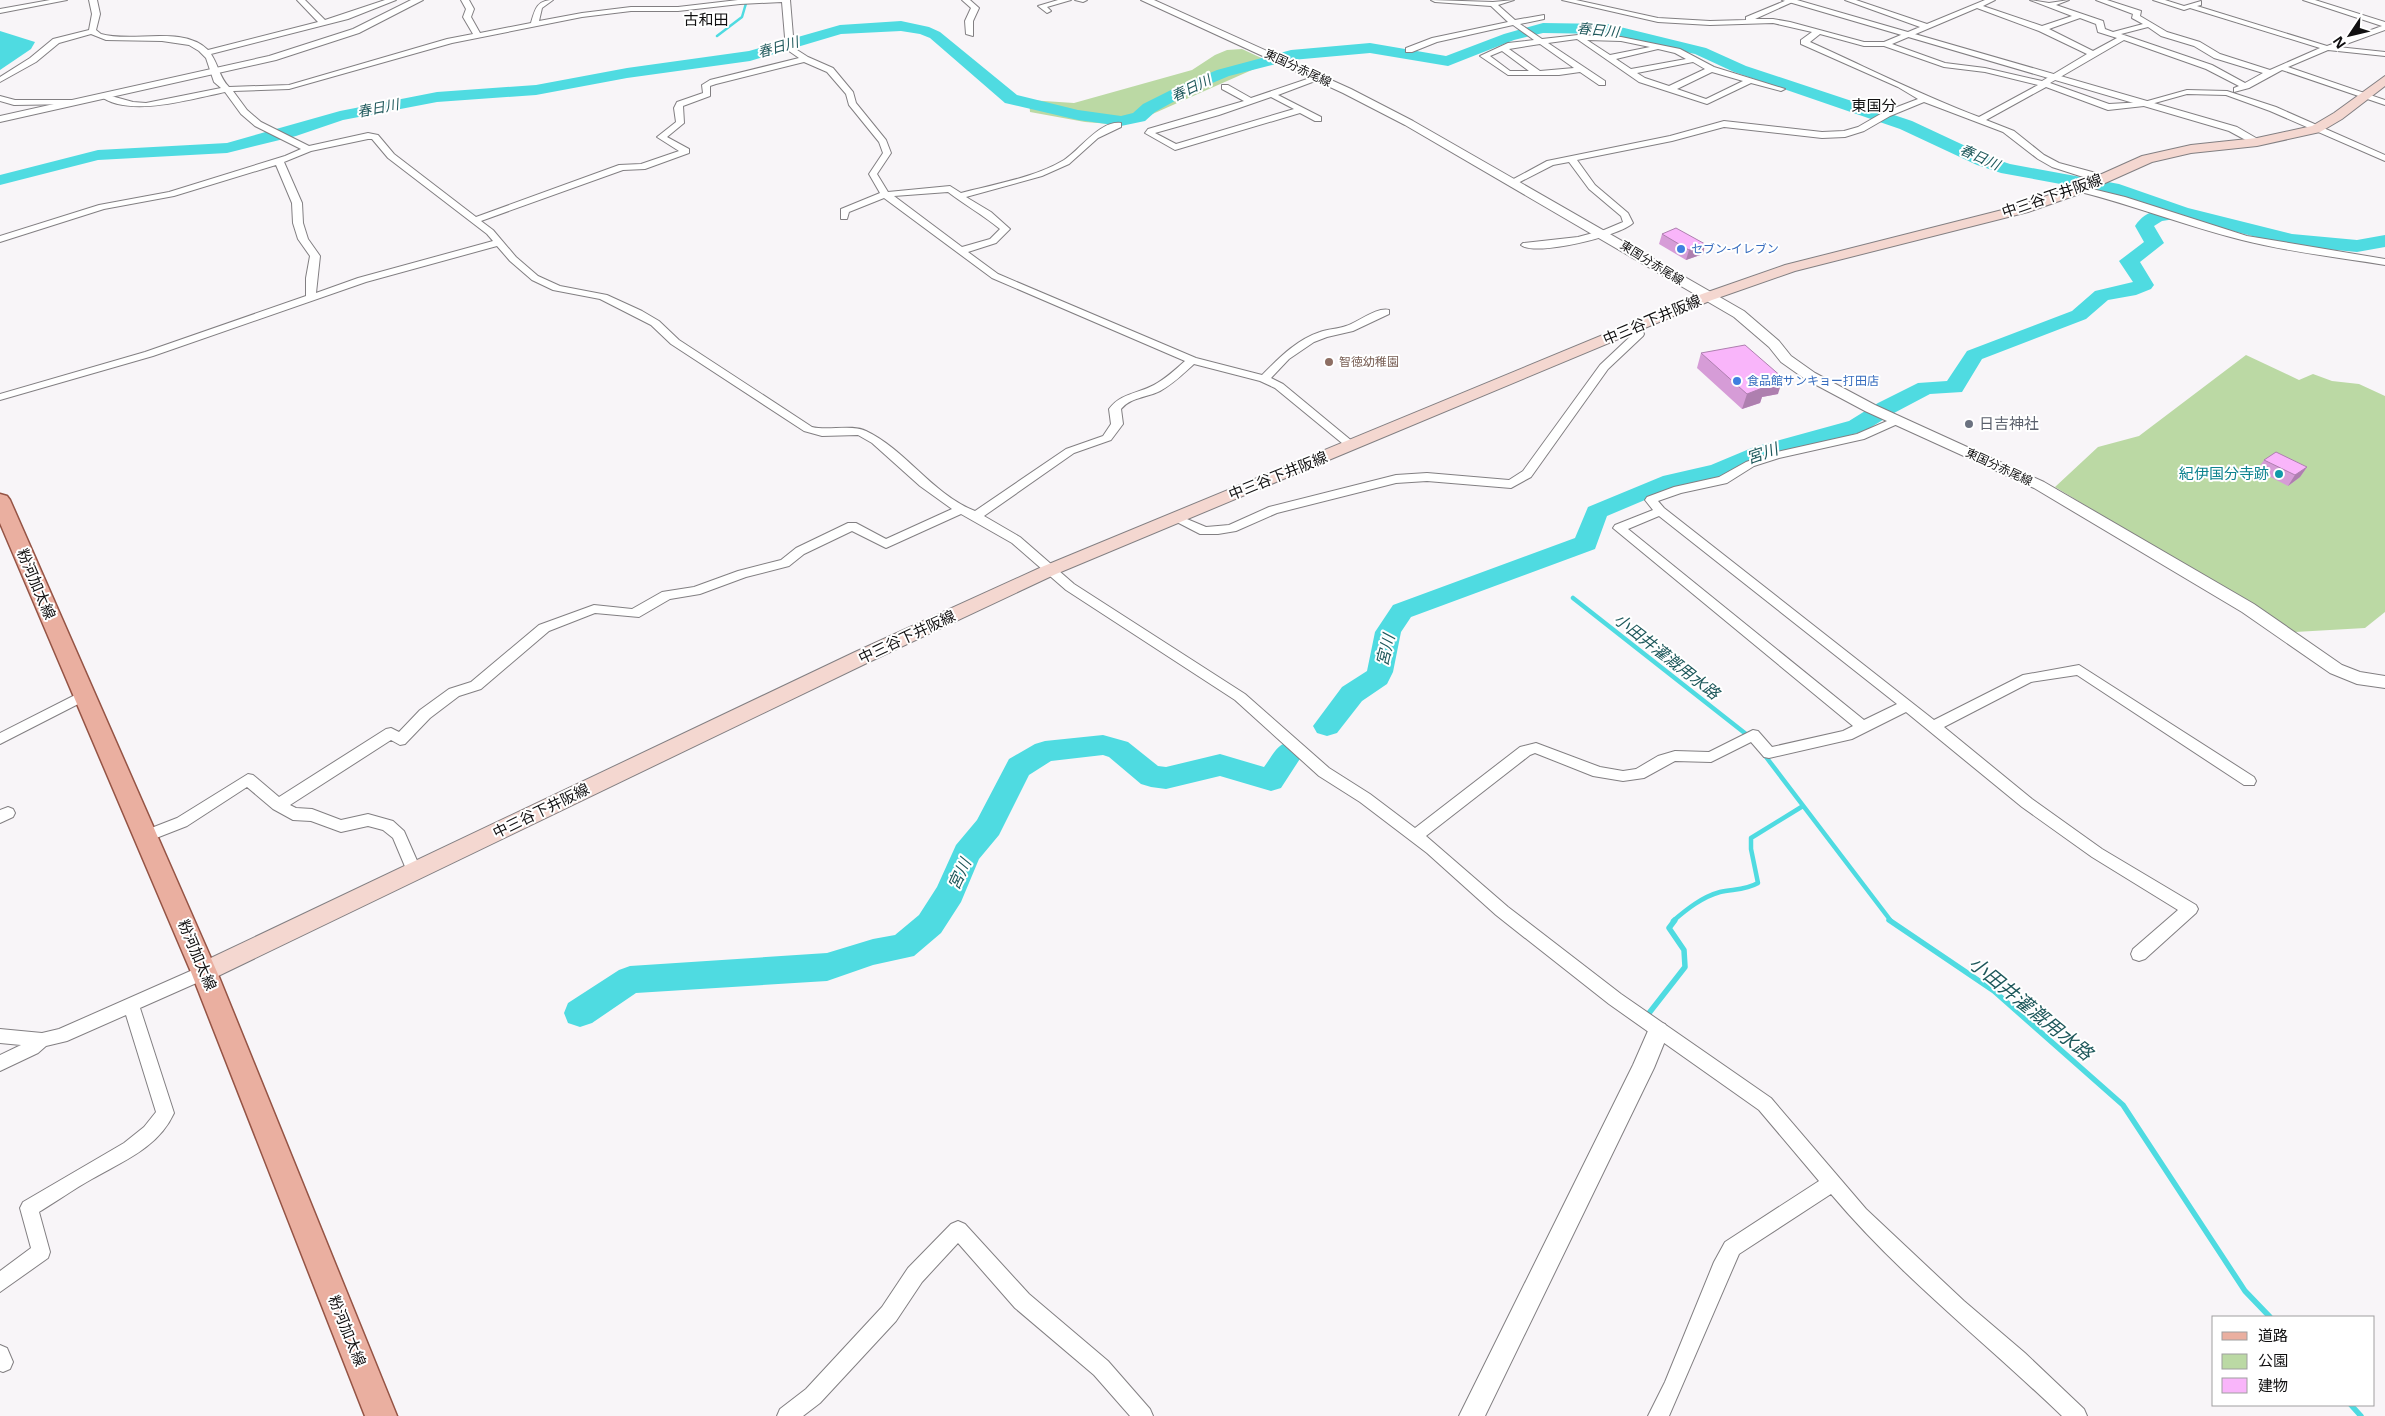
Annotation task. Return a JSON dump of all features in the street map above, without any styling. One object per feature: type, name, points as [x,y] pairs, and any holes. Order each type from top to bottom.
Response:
[{"type":"main road","name":"中三谷下井阪線","points":[[204,972],[1050,570],[1707,297],[1790,268],[2023,209],[2082,188],[2163,154],[2257,142],[2316,129],[2338,116],[2385,80]]},
{"type":"main road","name":"粉河加太線","points":[[0,500],[83,696],[204,972],[381,1416]]},
{"type":"street","points":[[0,11],[63,0]]},
{"type":"street","points":[[92,31],[96,14],[93,0]]},
{"type":"street","points":[[301,0],[322,21]]},
{"type":"street","points":[[206,53],[322,21],[345,17],[392,0]]},
{"type":"street","points":[[0,119],[217,71],[320,44],[372,24],[418,0]]},
{"type":"street","points":[[465,0],[470,9],[467,17],[477,35]]},
{"type":"street","points":[[535,23],[539,7],[549,0]]},
{"type":"street","points":[[104,96],[132,104],[146,105],[229,89],[289,87],[477,35],[535,23],[631,9],[678,9],[740,1],[785,0],[790,49],[804,59],[830,70],[850,94],[852,103],[883,142],[887,153],[874,174],[885,194],[995,276],[1192,360],[1264,379],[1279,386],[1352,446]]},
{"type":"street","points":[[966,0],[975,8],[969,21],[970,34]]},
{"type":"street","points":[[1033,0],[1044,8],[1067,0]]},
{"type":"street","points":[[1079,0],[1084,0]]},
{"type":"street","name":"東国分赤尾線","points":[[1146,0],[1319,78],[1409,123],[1739,314],[1774,344],[1786,359],[1810,376],[1870,408],[2039,485],[2248,608],[2336,669],[2357,678],[2385,682]]},
{"type":"street","points":[[1434,0],[1493,4],[1510,0]]},
{"type":"street","points":[[1566,0],[1587,1],[1658,20],[1710,23],[1782,22],[1864,44],[1885,44],[1991,0]]},
{"type":"street","points":[[1746,22],[1790,0],[1908,36],[2046,82]]},
{"type":"street","points":[[1849,0],[1928,27]]},
{"type":"street","points":[[2034,0],[2100,23],[2101,30],[2209,67],[2246,86]]},
{"type":"street","points":[[2049,5],[2065,0]]},
{"type":"street","points":[[2100,0],[2138,13],[2135,16],[2164,34],[2198,44],[2217,56],[2270,73]]},
{"type":"street","points":[[2157,0],[2184,8],[2206,0]]},
{"type":"street","points":[[2307,0],[2385,25]]},
{"type":"street","points":[[1493,4],[1539,41],[1602,83]]},
{"type":"street","points":[[1977,6],[2042,29],[2092,54]]},
{"type":"street","points":[[2190,6],[2327,48],[2385,54]]},
{"type":"street","points":[[2042,29],[2079,16]]},
{"type":"street","points":[[1409,50],[1435,40],[1517,25],[1540,17]]},
{"type":"street","points":[[2113,34],[2148,25]]},
{"type":"street","points":[[2227,93],[2246,86],[2280,67],[2385,25]]},
{"type":"street","points":[[92,31],[96,35],[108,38],[174,40],[198,45],[206,53],[217,71],[218,82],[229,89],[242,110],[270,132],[308,148]]},
{"type":"street","points":[[0,80],[33,60],[56,41],[92,31]]},
{"type":"street","points":[[1818,32],[1804,42],[1901,85],[1924,99],[1981,119],[2019,137],[2041,157],[2065,169],[2103,179]]},
{"type":"street","points":[[1578,37],[1642,80],[1707,102],[1749,81]]},
{"type":"street","points":[[1582,69],[1538,73],[1508,72],[1484,56],[1511,45],[1539,41],[1578,37],[1621,39],[1677,51],[1711,69],[1781,89]]},
{"type":"street","points":[[1981,119],[2123,38]]},
{"type":"street","points":[[1823,50],[1847,40]]},
{"type":"street","points":[[1885,44],[1944,65],[1985,70],[2144,104],[2233,130],[2257,142]]},
{"type":"street","points":[[1502,48],[1538,73]]},
{"type":"street","points":[[1608,58],[1660,48]]},
{"type":"street","points":[[475,220],[622,167],[642,167],[686,151],[661,137],[680,123],[678,108],[680,104],[706,94],[706,85],[713,82],[804,59]]},
{"type":"street","points":[[1630,72],[1693,60]]},
{"type":"street","points":[[2280,67],[2385,103]]},
{"type":"street","points":[[1670,89],[1711,69]]},
{"type":"street","points":[[1300,110],[1214,138],[1175,147],[1149,133],[1151,130],[1216,113],[1319,78]]},
{"type":"street","points":[[1225,87],[1250,101]]},
{"type":"street","points":[[2144,104],[2187,92],[2227,93],[2272,109],[2385,158]]},
{"type":"street","points":[[1271,94],[1318,119]]},
{"type":"street","points":[[0,98],[14,103],[75,102]]},
{"type":"street","points":[[1513,182],[1550,162],[1672,138],[1724,124],[1822,135],[1845,134],[1924,99]]},
{"type":"street","points":[[960,196],[1039,174],[1066,162],[1095,136],[1118,125]]},
{"type":"street","points":[[0,239],[102,207],[170,194],[279,161],[308,148],[368,136],[375,137],[391,156],[475,220],[500,242],[512,259],[535,278],[557,288],[603,297],[656,323],[675,342],[801,426],[822,433],[860,432],[876,441],[924,483],[962,510],[976,516],[1016,540],[1050,570],[1112,616],[1240,697],[1324,772],[1365,798],[1415,836],[1502,911],[1658,1031],[1765,1104],[1860,1215],[1958,1308],[2018,1360],[2077,1416]]},
{"type":"street","points":[[2369,151],[2385,146]]},
{"type":"street","points":[[1526,245],[1548,246],[1602,233],[1628,223],[1628,219],[1592,187],[1571,158]]},
{"type":"street","points":[[279,161],[297,203],[298,223],[303,240],[315,256],[311,278],[311,298]]},
{"type":"street","points":[[2082,188],[2120,197],[2243,238],[2290,248],[2385,262]]},
{"type":"street","points":[[844,217],[844,211],[860,201],[885,194],[950,189],[970,205],[988,214],[1005,228],[993,241],[960,251]]},
{"type":"street","points":[[0,397],[149,354],[362,280],[500,242]]},
{"type":"street","points":[[1264,379],[1285,357],[1310,340],[1324,334],[1349,329],[1384,312]]},
{"type":"street","points":[[1174,518],[1204,531],[1232,528],[1273,510],[1396,479],[1427,477],[1511,484],[1527,474],[1604,367],[1639,334],[1636,327]]},
{"type":"street","points":[[976,516],[1027,479],[1070,452],[1107,438],[1117,424],[1115,409],[1122,399],[1154,389],[1166,382],[1192,360]]},
{"type":"street","points":[[1893,418],[1860,437],[1776,456],[1750,464],[1723,480],[1678,490],[1651,500],[1660,511],[1934,726],[2027,802],[2097,854],[2190,908],[2139,954]]},
{"type":"street","points":[[278,805],[391,733],[400,740],[426,714],[454,692],[476,686],[544,628],[594,609],[634,614],[667,596],[696,591],[742,574],[785,563],[800,552],[852,526],[886,544],[962,510]]},
{"type":"street","points":[[1660,511],[1619,528],[1862,726]]},
{"type":"street","points":[[1934,726],[2028,678],[2079,670],[2249,781]]},
{"type":"street","points":[[0,739],[83,696]]},
{"type":"street","points":[[1415,836],[1525,751],[1536,748],[1598,772],[1623,776],[1639,774],[1663,760],[1675,756],[1711,757],[1753,735],[1769,754],[1847,735],[1907,705]]},
{"type":"street","points":[[146,836],[182,822],[248,779],[278,805],[293,814],[312,815],[341,826],[368,820],[388,825],[399,835],[414,872]]},
{"type":"street","points":[[0,1034],[42,1040],[60,1036],[204,972]]},
{"type":"street","points":[[0,1282],[41,1252],[29,1208],[130,1149],[160,1123],[165,1113],[131,1004]]},
{"type":"street","points":[[1472,1416],[1643,1068],[1658,1031]]},
{"type":"street","points":[[0,1064],[32,1048],[42,1040]]},
{"type":"street","points":[[1658,1416],[1672,1389],[1720,1270],[1732,1248],[1832,1183]]},
{"type":"street","points":[[787,1416],[813,1396],[858,1348],[888,1314],[914,1275],[958,1230],[1022,1302],[1102,1368],[1143,1416]]},
{"type":"green space","points":[[1242,49],[1270,62],[1139,120],[1110,124],[1085,122],[1030,112],[1029,100],[1074,103],[1192,70],[1215,55],[1227,50]]},
{"type":"green space","points":[[2246,355],[2299,380],[2313,374],[2332,381],[2359,384],[2385,396],[2385,612],[2365,628],[2295,632],[2055,487],[2098,447],[2139,436]]},
{"type":"water","points":[[0,31],[35,42],[31,49],[0,70]]},
{"type":"building","points":[[1676,228],[1705,244],[1689,250],[1662,234]]},
{"type":"building","points":[[1745,345],[1783,378],[1760,383],[1765,387],[1747,394],[1701,353]]},
{"type":"building","points":[[2276,452],[2307,467],[2295,475],[2264,460]]},
{"type":"waterway","points":[[717,36],[742,17],[747,0]]},
{"type":"waterway","name":"春日川","points":[[0,180],[98,155],[227,148],[290,132],[340,116],[437,97],[536,90],[627,73],[750,56],[840,30],[901,26],[924,30],[935,35],[1011,99],[1078,115],[1121,121],[1139,117],[1149,108],[1185,89],[1223,73],[1291,55],[1370,48],[1448,61],[1509,37],[1543,28],[1580,27],[1608,29],[1700,51],[1740,69],[1906,125],[1983,161],[2007,169],[2113,188],[2181,212]]},
{"type":"waterway","name":"宮川","points":[[1327,726],[1352,694],[1377,677],[1380,672],[1388,632],[1396,617],[1402,611],[1586,543],[1596,512],[1671,481],[1718,470],[1762,452],[1857,426],[1886,408],[1926,388],[1954,387],[1974,355],[2079,315],[2102,295],[2129,291],[2144,285],[2139,274],[2129,261],[2154,243],[2144,226],[2156,217],[2181,212]]},
{"type":"waterway","name":"春日川","points":[[2181,212],[2292,240],[2357,246],[2385,241]]},
{"type":"waterway","name":"小田井灌漑用水路","points":[[1573,598],[1746,734]]},
{"type":"waterway","name":"宮川","points":[[580,1013],[630,980],[827,967],[873,952],[903,947],[930,924],[950,893],[967,853],[989,827],[1019,767],[1045,751],[1103,745],[1118,749],[1151,776],[1166,778],[1220,765],[1271,780],[1291,751]]},
{"type":"waterway","name":"小田井灌漑用水路","points":[[1763,753],[1891,921]]},
{"type":"waterway","points":[[1673,921],[1707,897],[1758,883],[1751,849],[1751,838],[1803,806]]},
{"type":"waterway","points":[[1646,1017],[1685,967],[1684,950],[1669,928],[1675,920]]},
{"type":"waterway","name":"小田井灌漑用水路","points":[[1889,920],[1994,991],[2123,1105],[2245,1291],[2269,1316]]},
{"type":"waterway","name":"小田井灌漑用水路","points":[[2352,1406],[2361,1416]]},
{"type":"place","name":"セブン-イレブン","points":[[1681,249]]},
{"type":"place","name":"智徳幼稚園","points":[[1329,362]]},
{"type":"place","name":"食品館サンキョー打田店","points":[[1737,381]]},
{"type":"place","name":"日吉神社","points":[[1969,424]]},
{"type":"place","name":"紀伊国分寺跡","points":[[2279,474]]},
{"type":"district","name":"古和田","points":[[706,20]]},
{"type":"district","name":"東国分","points":[[1874,106]]}]
